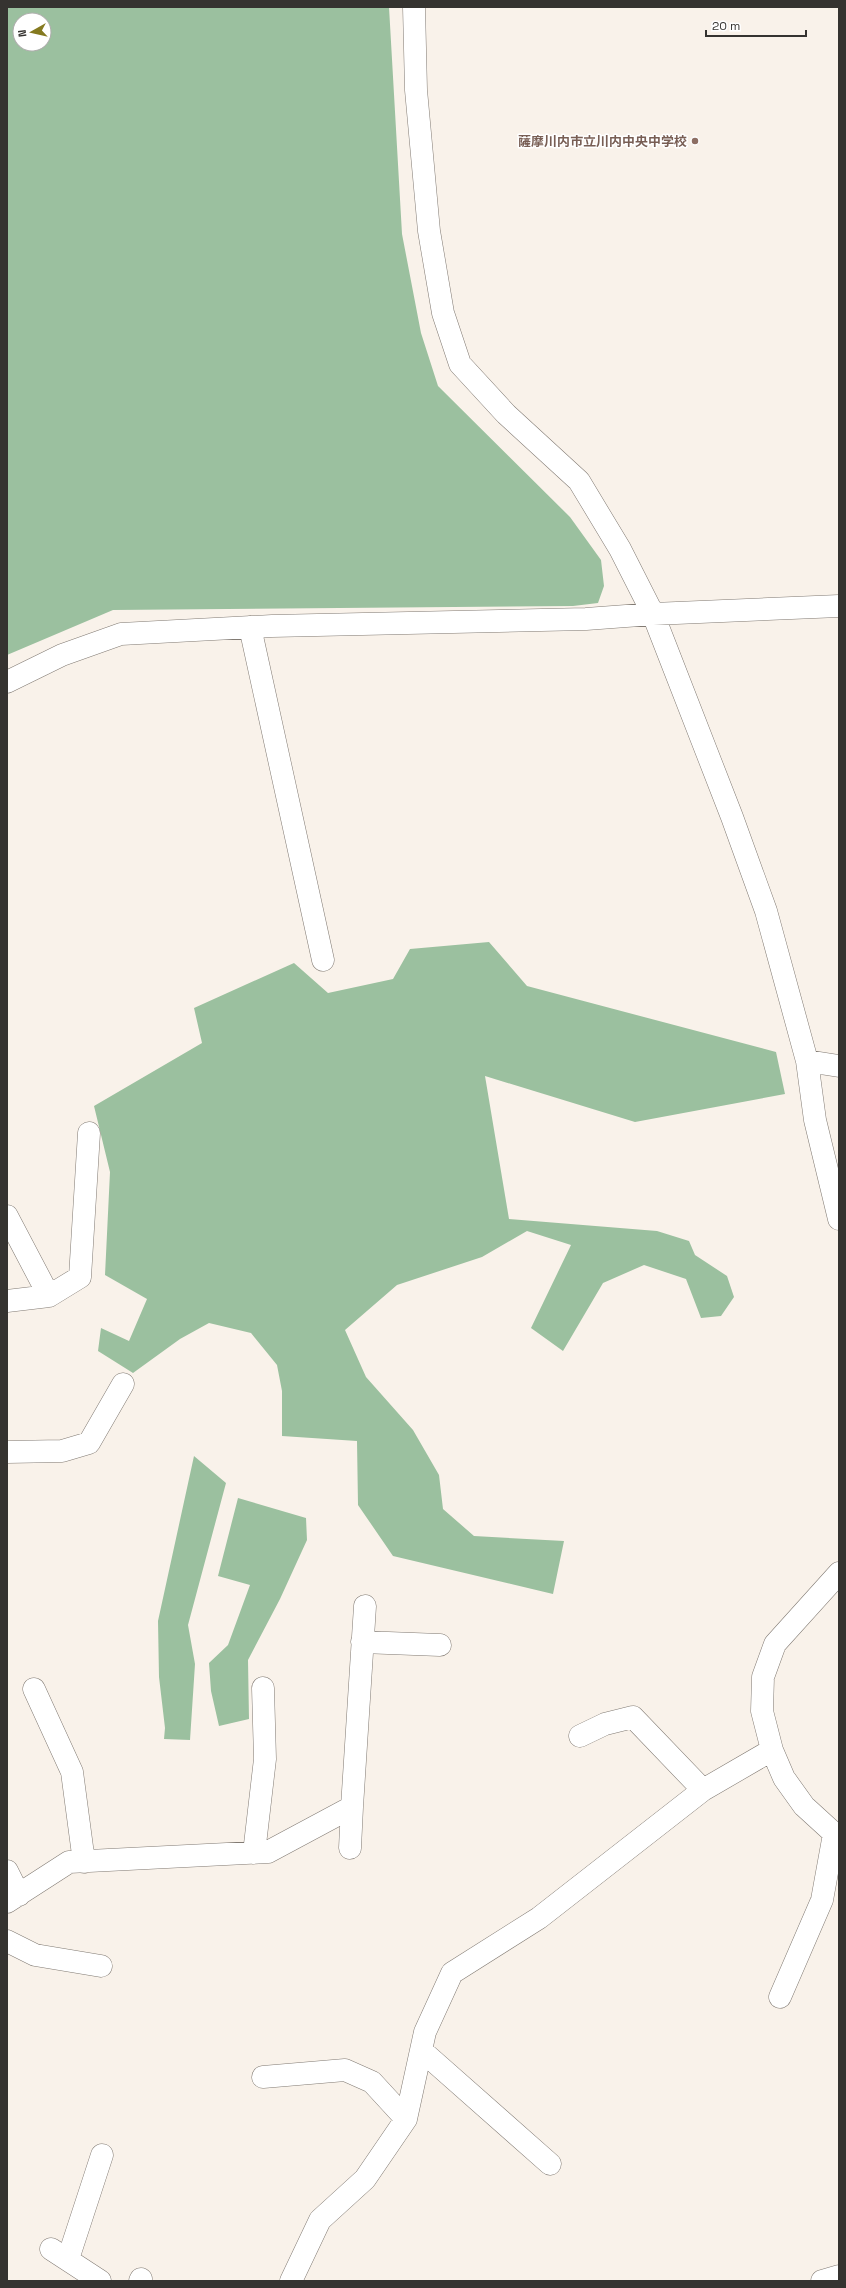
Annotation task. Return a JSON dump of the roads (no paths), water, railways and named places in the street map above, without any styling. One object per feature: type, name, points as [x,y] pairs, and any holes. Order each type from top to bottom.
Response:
[{"type":"street","points":[[414,7],[416,90],[429,230],[442,313],[460,364],[506,414],[579,481],[620,549],[653,614],[732,817],[766,911],[807,1061],[815,1120],[839,1219]]},
{"type":"street","points":[[7,682],[62,655],[121,634],[250,627],[586,619],[653,614],[839,606]]},
{"type":"street","points":[[250,627],[323,960]]},
{"type":"street","points":[[807,1061],[839,1066]]},
{"type":"street","points":[[7,1301],[49,1296],[80,1277],[89,1133]]},
{"type":"street","points":[[7,1216],[49,1296]]},
{"type":"street","points":[[7,1452],[62,1451],[88,1443],[123,1384]]},
{"type":"street","points":[[780,1998],[822,1900],[837,1836],[804,1806],[784,1778],[772,1750],[762,1712],[763,1677],[775,1644],[839,1573]]},
{"type":"street","points":[[350,1848],[364,1606]]},
{"type":"street","points":[[362,1642],[440,1645]]},
{"type":"street","points":[[254,1853],[265,1760],[263,1688]]},
{"type":"street","points":[[34,1689],[72,1772],[84,1862]]},
{"type":"street","points":[[580,1736],[605,1724],[633,1717],[703,1790]]},
{"type":"street","points":[[291,2281],[320,2220],[365,2179],[406,2118],[425,2032],[452,1973],[539,1918],[703,1790],[772,1750]]},
{"type":"street","points":[[7,1871],[13,1899],[69,1862],[268,1852],[352,1807]]},
{"type":"street","points":[[7,1942],[35,1955],[101,1966]]},
{"type":"street","points":[[421,2050],[550,2164]]},
{"type":"street","points":[[263,2077],[345,2070],[372,2082],[406,2118]]},
{"type":"street","points":[[100,2281],[60,2254],[102,2155]]},
{"type":"street","points":[[822,2281],[839,2276]]},
{"type":"place","name":"薩摩川内市立川内中央中学校","points":[[695,141]]}]
